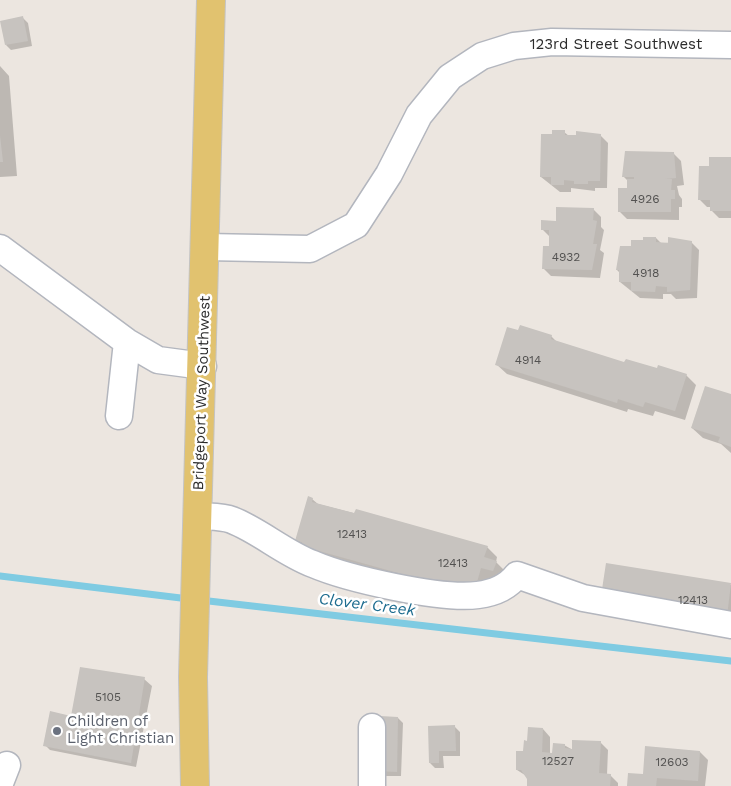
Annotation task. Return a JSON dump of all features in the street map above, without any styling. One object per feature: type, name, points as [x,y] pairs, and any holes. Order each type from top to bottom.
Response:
[{"type":"main road","name":"Bridgeport Way Southwest","points":[[194,786],[193,678],[203,366],[211,0]]},
{"type":"street","name":"123rd Street Southwest","points":[[206,247],[310,249],[356,226],[389,174],[419,115],[450,77],[482,56],[514,46],[552,42],[731,45]]},
{"type":"street","points":[[0,248],[127,342],[158,360],[203,366]]},
{"type":"street","points":[[119,416],[127,342]]},
{"type":"street","points":[[198,516],[231,519],[312,564],[369,581],[449,595],[476,595],[502,588],[510,584],[517,575],[583,598],[731,624]]},
{"type":"street","points":[[372,727],[372,786]]},
{"type":"building","points":[[23,16],[28,41],[5,45],[0,21]]},
{"type":"building","points":[[552,130],[565,130],[565,135],[576,135],[576,131],[601,134],[600,181],[588,181],[588,184],[574,184],[574,181],[564,180],[564,185],[551,185],[551,177],[540,177],[541,134],[552,134]]},
{"type":"building","points":[[0,136],[3,162],[0,162]]},
{"type":"building","points":[[625,151],[674,152],[676,178],[665,179],[672,179],[671,190],[675,190],[675,199],[671,199],[671,212],[618,212],[618,188],[627,188],[627,179],[634,179],[634,177],[622,177]]},
{"type":"building","points":[[709,157],[731,157],[731,211],[710,211],[710,200],[698,200],[699,166],[709,166]]},
{"type":"building","points":[[556,207],[594,208],[593,220],[597,221],[593,244],[597,244],[592,270],[542,269],[543,246],[549,246],[549,230],[541,230],[541,220],[556,221]]},
{"type":"building","points":[[643,237],[656,237],[656,242],[668,243],[668,237],[692,241],[690,290],[667,292],[667,287],[656,286],[655,292],[631,291],[631,282],[619,282],[619,270],[616,270],[620,246],[631,246],[631,240],[643,240]]},
{"type":"building","points":[[520,325],[552,335],[551,339],[624,362],[626,359],[657,368],[658,365],[687,374],[675,411],[645,402],[643,407],[618,399],[617,403],[495,365],[507,327],[518,330]]},
{"type":"building","points":[[705,386],[731,394],[731,447],[718,442],[720,437],[691,428]]},
{"type":"building","points":[[308,496],[313,498],[312,502],[354,513],[356,509],[488,546],[484,557],[497,561],[493,571],[481,568],[475,589],[452,588],[301,546],[302,542],[295,541]]},
{"type":"building","points":[[606,563],[731,583],[727,616],[601,596]]},
{"type":"building","points":[[80,667],[145,677],[131,763],[43,746],[50,711],[71,716]]},
{"type":"building","points":[[380,716],[398,717],[397,772],[378,771]]},
{"type":"building","points":[[455,725],[456,751],[439,751],[439,763],[429,763],[428,726]]},
{"type":"building","points":[[528,727],[543,728],[542,752],[552,753],[553,743],[565,744],[565,748],[572,749],[572,740],[601,741],[599,773],[611,774],[610,786],[527,786],[527,779],[521,770],[516,770],[516,751],[523,751],[524,740],[527,741]]},
{"type":"building","points":[[645,746],[700,751],[698,781],[657,778],[656,786],[627,786],[628,773],[643,774]]},
{"type":"waterway","name":"Clover Creek","points":[[0,576],[189,599]]},
{"type":"waterway","name":"Clover Creek","points":[[200,600],[731,661]]},
{"type":"place","name":"Children of Light Christian","points":[[57,731]]}]
